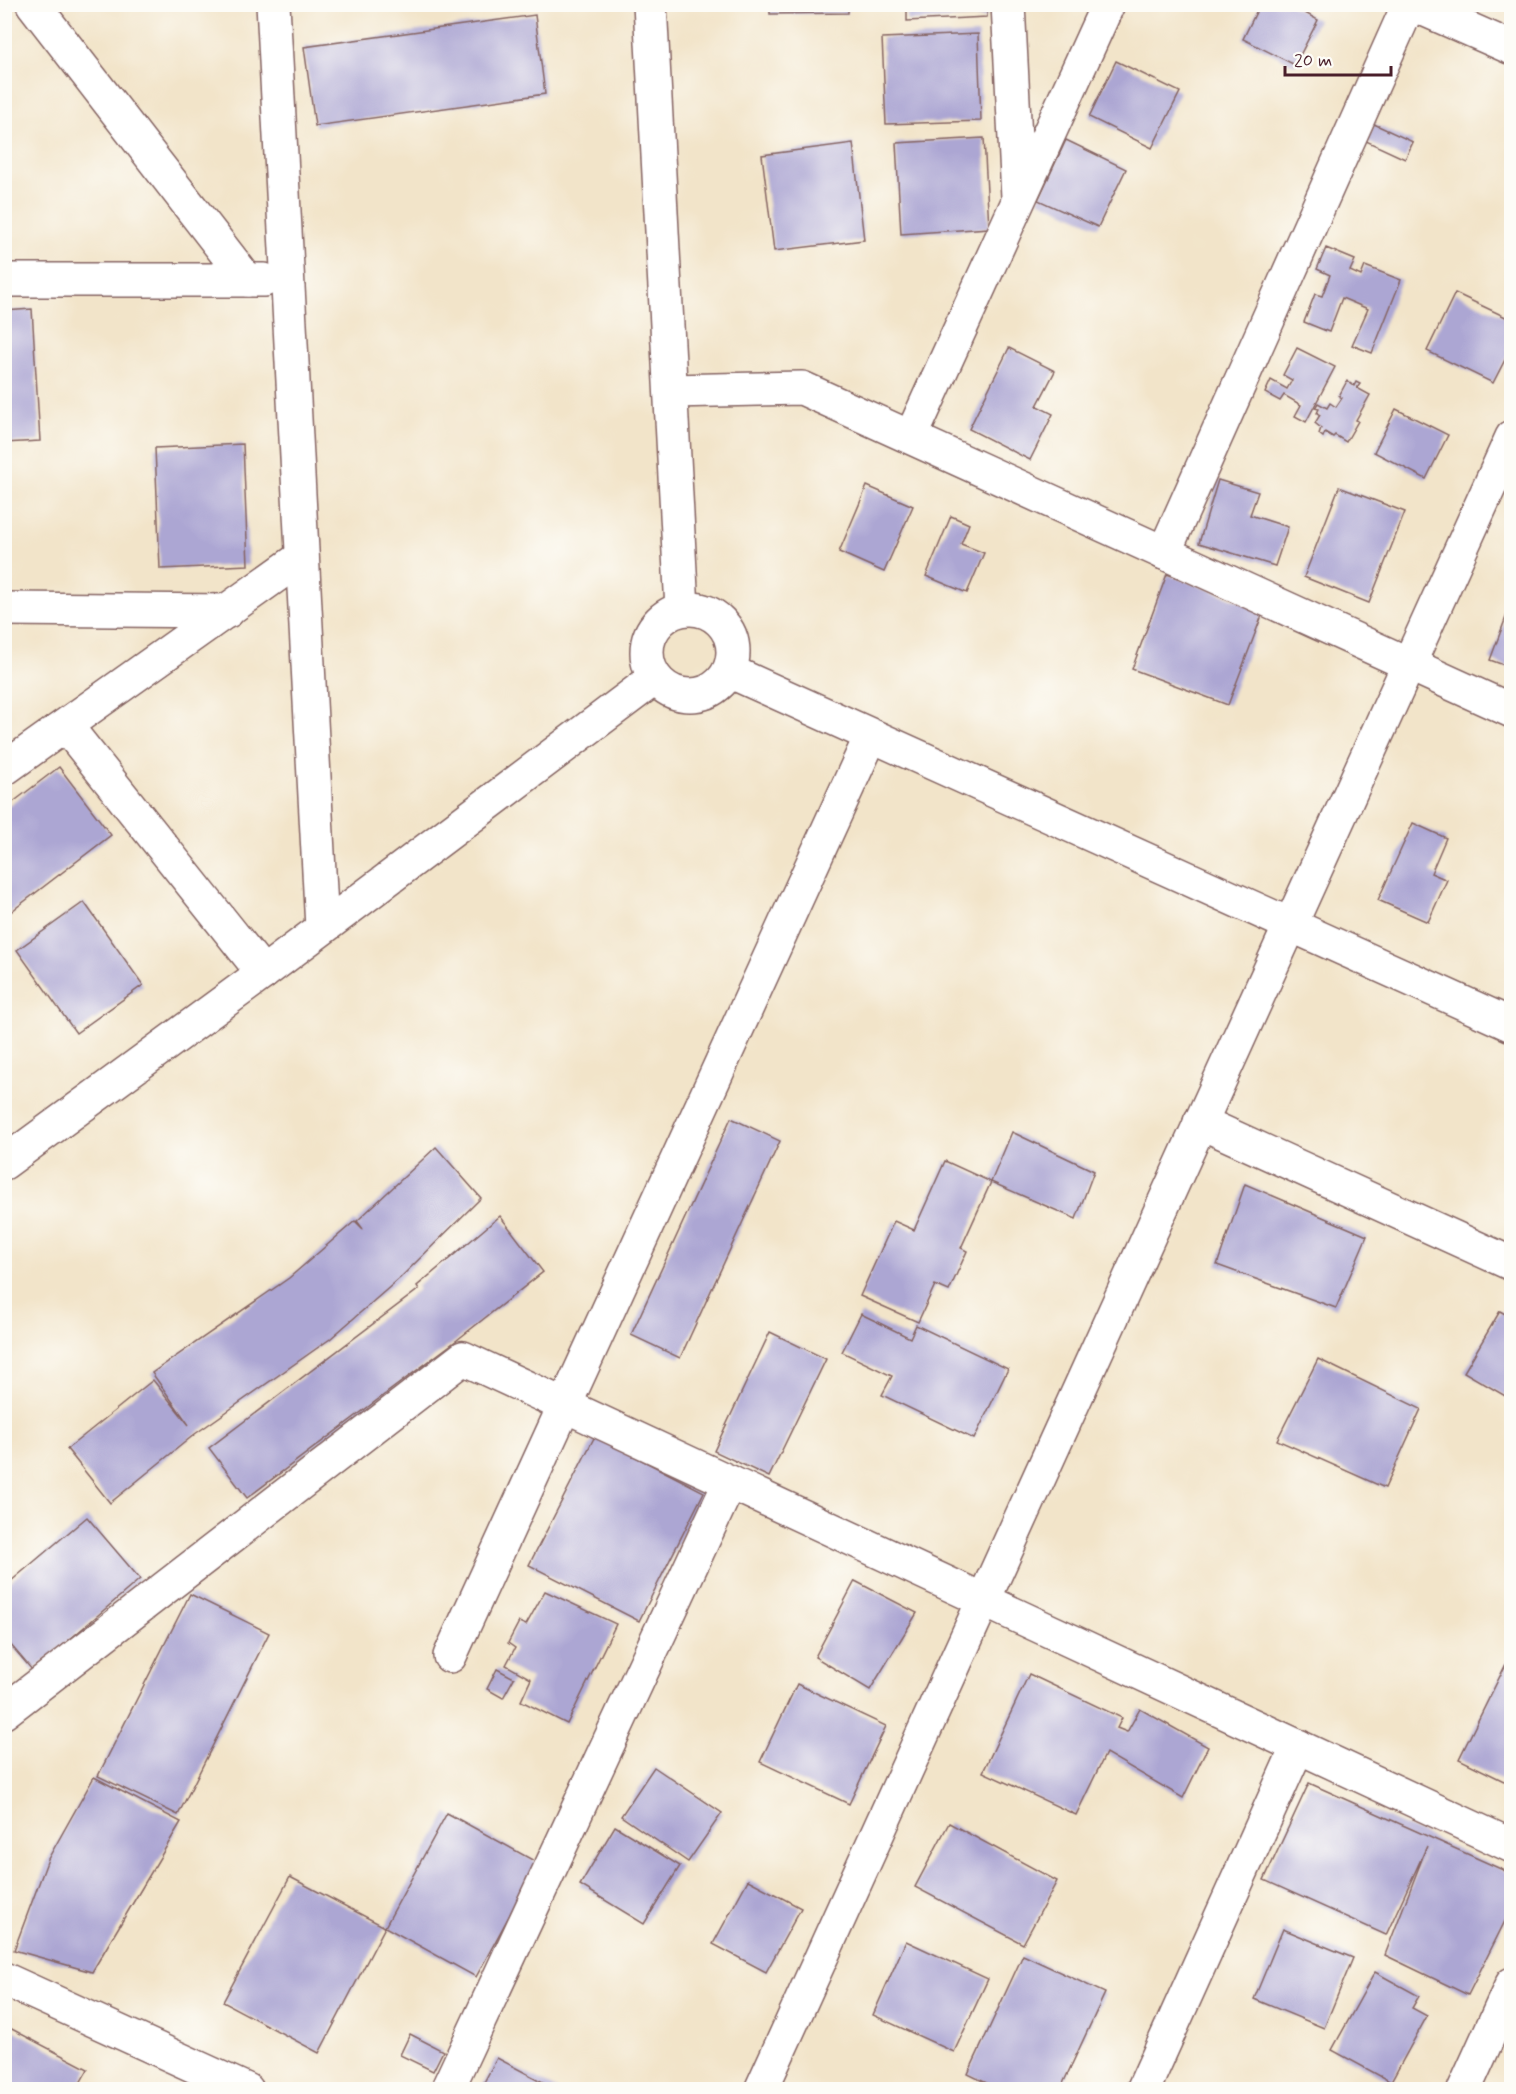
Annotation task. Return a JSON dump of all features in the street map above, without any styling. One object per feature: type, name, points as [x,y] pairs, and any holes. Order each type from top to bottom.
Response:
[{"type":"street","points":[[33,4],[247,280]]},
{"type":"street","points":[[273,4],[322,928]]},
{"type":"street","points":[[650,4],[682,609]]},
{"type":"street","points":[[1008,4],[1019,201]]},
{"type":"street","points":[[911,437],[1108,4]]},
{"type":"street","points":[[1164,553],[1411,4],[1512,48]]},
{"type":"street","points":[[4,280],[287,280]]},
{"type":"street","points":[[671,391],[802,388],[1512,711]]},
{"type":"street","points":[[761,2090],[1512,437]]},
{"type":"street","points":[[4,769],[302,557]]},
{"type":"street","points":[[4,609],[228,611]]},
{"type":"street","points":[[682,609],[705,612],[716,617],[730,636],[733,648],[729,671],[720,683],[708,692],[694,695],[672,692],[655,678],[648,666],[646,651],[649,636],[657,624],[669,614],[682,609]]},
{"type":"street","points":[[729,671],[1512,1025]]},
{"type":"street","points":[[4,1163],[263,973],[655,678]]},
{"type":"street","points":[[66,726],[263,973]]},
{"type":"street","points":[[450,1656],[871,736]]},
{"type":"street","points":[[1200,1122],[1512,1264]]},
{"type":"street","points":[[4,1712],[463,1358],[1512,1846]]},
{"type":"street","points":[[447,2090],[730,1482]]},
{"type":"street","points":[[1143,2090],[1298,1746]]},
{"type":"street","points":[[4,1979],[247,2090]]},
{"type":"street","points":[[1464,2090],[1502,2030],[1512,1984]]},
{"type":"building","points":[[770,4],[848,4],[848,13],[770,14]]},
{"type":"building","points":[[907,4],[987,4],[987,17],[907,21]]},
{"type":"building","points":[[1260,4],[1289,4],[1318,20],[1295,65],[1243,39]]},
{"type":"building","points":[[535,15],[545,94],[315,126],[304,47]]},
{"type":"building","points":[[978,34],[981,121],[886,124],[882,38]]},
{"type":"building","points":[[1116,61],[1180,92],[1152,148],[1089,117]]},
{"type":"building","points":[[1374,124],[1413,142],[1405,159],[1366,141]]},
{"type":"building","points":[[984,138],[989,228],[901,234],[896,143]]},
{"type":"building","points":[[1066,140],[1126,169],[1098,227],[1038,200]]},
{"type":"building","points":[[853,143],[864,240],[774,251],[762,155]]},
{"type":"building","points":[[1326,248],[1355,260],[1350,271],[1361,276],[1365,266],[1401,280],[1372,353],[1352,345],[1368,309],[1342,298],[1329,332],[1304,322],[1315,294],[1322,296],[1330,275],[1317,269]]},
{"type":"building","points":[[1455,293],[1512,320],[1512,346],[1493,383],[1427,351]]},
{"type":"building","points":[[32,309],[40,441],[4,443],[4,311]]},
{"type":"building","points":[[1009,348],[1055,371],[1037,406],[1053,414],[1030,460],[969,429]]},
{"type":"building","points":[[1297,348],[1335,367],[1306,422],[1295,416],[1301,405],[1284,395],[1280,401],[1265,393],[1271,380],[1287,389],[1292,380],[1283,375]]},
{"type":"building","points":[[1347,381],[1354,386],[1356,382],[1360,384],[1357,388],[1370,395],[1346,442],[1325,432],[1323,437],[1319,434],[1321,428],[1315,423],[1320,415],[1317,413],[1319,409],[1315,408],[1318,403],[1327,408],[1330,403],[1336,407],[1342,398],[1339,396]]},
{"type":"building","points":[[1396,409],[1448,435],[1426,479],[1374,452]]},
{"type":"building","points":[[243,444],[248,565],[160,569],[155,448]]},
{"type":"building","points":[[1218,480],[1258,492],[1250,515],[1288,527],[1275,566],[1199,543]]},
{"type":"building","points":[[867,486],[913,506],[884,572],[839,552]]},
{"type":"building","points":[[1339,487],[1405,512],[1369,603],[1304,577]]},
{"type":"building","points":[[951,516],[969,524],[961,544],[984,553],[967,593],[926,576]]},
{"type":"building","points":[[1167,574],[1264,610],[1228,705],[1132,669]]},
{"type":"building","points":[[1512,604],[1512,668],[1490,660]]},
{"type":"building","points":[[59,767],[111,835],[4,917],[4,809]]},
{"type":"building","points":[[1413,823],[1446,838],[1431,873],[1447,880],[1428,922],[1378,900]]},
{"type":"building","points":[[84,902],[143,985],[76,1033],[17,950]]},
{"type":"building","points":[[731,1118],[780,1141],[680,1358],[631,1335]]},
{"type":"building","points":[[1012,1132],[1094,1171],[1076,1219],[991,1182]]},
{"type":"building","points":[[436,1147],[481,1198],[400,1278],[330,1339],[195,1434],[110,1503],[67,1449],[153,1380],[189,1425],[152,1373],[289,1278],[355,1221],[363,1229],[357,1221]]},
{"type":"building","points":[[945,1161],[991,1182],[961,1248],[967,1251],[949,1291],[935,1285],[918,1322],[860,1296],[894,1221],[914,1230]]},
{"type":"building","points":[[1245,1184],[1367,1236],[1336,1308],[1217,1265]]},
{"type":"building","points":[[500,1216],[543,1272],[457,1340],[247,1498],[209,1448],[419,1289],[417,1286]]},
{"type":"building","points":[[1500,1311],[1512,1318],[1512,1400],[1464,1372]]},
{"type":"building","points":[[861,1314],[910,1338],[916,1325],[1008,1369],[974,1439],[882,1395],[892,1376],[842,1352]]},
{"type":"building","points":[[770,1332],[826,1359],[769,1477],[714,1451]]},
{"type":"building","points":[[1318,1359],[1421,1409],[1385,1488],[1277,1440]]},
{"type":"building","points":[[595,1436],[704,1492],[639,1621],[529,1565]]},
{"type":"building","points":[[87,1517],[140,1579],[33,1671],[4,1637],[4,1587]]},
{"type":"building","points":[[855,1581],[917,1613],[870,1690],[815,1657]]},
{"type":"building","points":[[545,1591],[616,1624],[567,1724],[521,1701],[531,1679],[506,1665],[515,1648],[508,1643],[519,1622],[526,1625]]},
{"type":"building","points":[[190,1594],[269,1633],[178,1815],[98,1776]]},
{"type":"building","points":[[1509,1658],[1512,1659],[1512,1785],[1459,1759]]},
{"type":"building","points":[[497,1669],[514,1678],[503,1698],[487,1689]]},
{"type":"building","points":[[1029,1674],[1122,1718],[1117,1728],[1127,1732],[1140,1709],[1208,1747],[1183,1798],[1106,1753],[1076,1815],[983,1772]]},
{"type":"building","points":[[797,1684],[886,1726],[849,1804],[760,1762]]},
{"type":"building","points":[[654,1767],[722,1813],[688,1862],[621,1816]]},
{"type":"building","points":[[94,1777],[181,1822],[92,1972],[14,1950],[48,1859]]},
{"type":"building","points":[[1309,1783],[1512,1874],[1512,1907],[1468,1995],[1385,1955],[1427,1846],[1386,1935],[1264,1880]]},
{"type":"building","points":[[447,1813],[538,1863],[476,1977],[385,1927]]},
{"type":"building","points":[[949,1823],[1057,1881],[1023,1944],[915,1887]]},
{"type":"building","points":[[615,1826],[680,1866],[644,1924],[580,1885]]},
{"type":"building","points":[[290,1877],[385,1927],[319,2053],[223,2002]]},
{"type":"building","points":[[748,1880],[801,1908],[766,1972],[713,1944]]},
{"type":"building","points":[[1283,1929],[1353,1958],[1324,2028],[1254,1999]]},
{"type":"building","points":[[906,1941],[988,1979],[954,2052],[873,2015]]},
{"type":"building","points":[[1023,1955],[1105,1993],[1060,2090],[1001,2090],[968,2074]]},
{"type":"building","points":[[1375,1972],[1419,1996],[1412,2008],[1427,2016],[1391,2082],[1332,2050]]},
{"type":"building","points":[[4,2025],[88,2069],[76,2090],[4,2090]]},
{"type":"building","points":[[410,2034],[443,2051],[433,2071],[400,2055]]},
{"type":"building","points":[[497,2058],[558,2090],[480,2090]]}]
